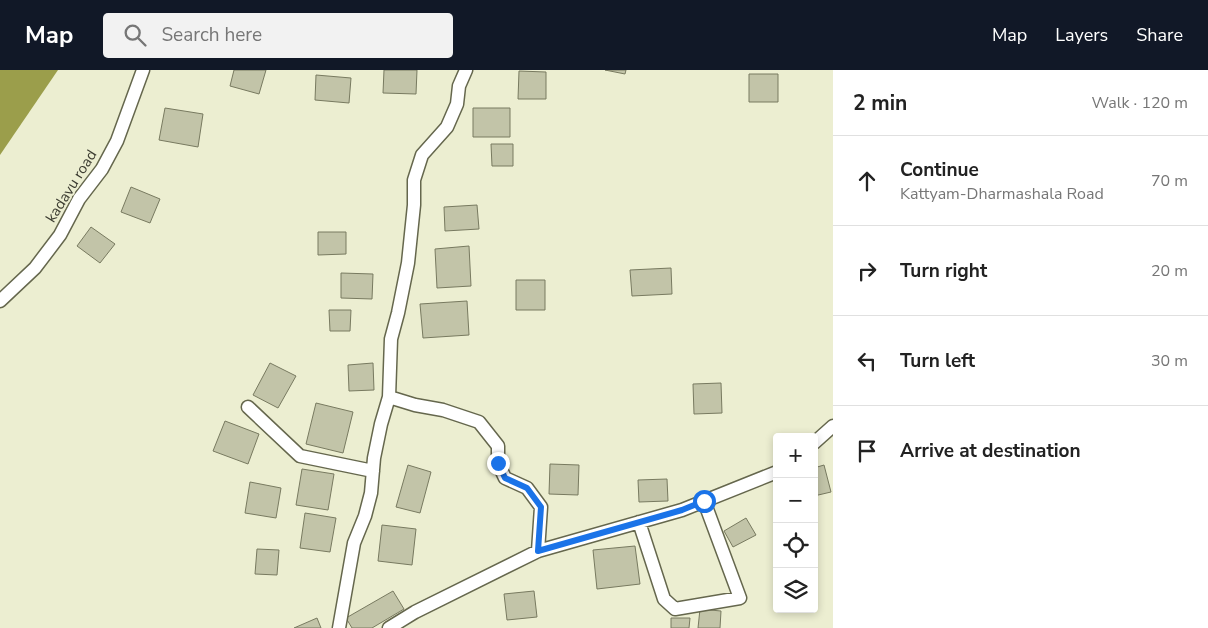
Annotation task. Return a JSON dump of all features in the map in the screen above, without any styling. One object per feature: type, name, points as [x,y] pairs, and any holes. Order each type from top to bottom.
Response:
[{"type":"street","name":"kadavu road","points":[[0,301],[35,268],[60,235],[79,199],[102,169],[117,141],[143,70]]},
{"type":"street","points":[[339,628],[354,543],[366,516],[371,492],[374,458],[389,397],[391,339],[408,263],[414,205],[414,180],[422,155],[448,127],[457,104],[459,86],[466,70]]},
{"type":"street","points":[[389,397],[415,405],[443,410],[479,422],[498,446],[498,463],[505,478],[527,488],[541,507],[538,551]]},
{"type":"street","points":[[248,407],[300,456],[373,471]]},
{"type":"street","points":[[818,439],[833,426]]},
{"type":"street","points":[[389,628],[415,612],[538,551],[682,510],[773,474]]},
{"type":"street","points":[[639,522],[664,599],[675,609],[740,598],[704,501]]},
{"type":"shaded area","points":[[0,70],[58,70],[0,155]]},
{"type":"building","points":[[234,70],[266,70],[259,94],[230,86]]},
{"type":"building","points":[[384,70],[417,70],[416,94],[383,93]]},
{"type":"building","points":[[605,70],[626,70],[625,74]]},
{"type":"building","points":[[519,71],[546,72],[546,99],[518,99]]},
{"type":"building","points":[[749,74],[778,74],[778,102],[749,102]]},
{"type":"building","points":[[316,75],[351,78],[349,103],[315,100]]},
{"type":"building","points":[[165,108],[203,114],[198,147],[159,140]]},
{"type":"building","points":[[473,108],[510,108],[510,137],[473,137]]},
{"type":"building","points":[[491,144],[513,144],[513,166],[492,166]]},
{"type":"building","points":[[131,187],[160,199],[150,223],[121,212]]},
{"type":"building","points":[[477,205],[479,229],[445,231],[444,207]]},
{"type":"building","points":[[91,227],[115,244],[100,263],[77,246]]},
{"type":"building","points":[[318,232],[346,232],[346,254],[318,255]]},
{"type":"building","points":[[469,246],[471,286],[437,288],[435,249]]},
{"type":"building","points":[[671,268],[672,294],[632,296],[630,270]]},
{"type":"building","points":[[341,273],[373,274],[372,299],[341,298]]},
{"type":"building","points":[[516,280],[545,280],[545,310],[516,310]]},
{"type":"building","points":[[467,301],[469,335],[423,338],[420,304]]},
{"type":"building","points":[[329,310],[351,310],[350,331],[330,331]]},
{"type":"building","points":[[270,363],[296,376],[278,408],[253,395]]},
{"type":"building","points":[[373,363],[374,390],[349,391],[348,365]]},
{"type":"building","points":[[721,383],[722,413],[694,414],[693,384]]},
{"type":"building","points":[[316,403],[353,412],[343,453],[306,444]]},
{"type":"building","points":[[225,421],[259,434],[248,464],[213,451]]},
{"type":"building","points":[[550,464],[579,465],[578,495],[549,494]]},
{"type":"building","points":[[408,465],[431,472],[420,513],[396,507]]},
{"type":"building","points":[[824,465],[831,492],[818,495],[818,467]]},
{"type":"building","points":[[302,469],[334,474],[328,510],[296,505]]},
{"type":"building","points":[[667,479],[668,501],[639,502],[638,480]]},
{"type":"building","points":[[250,482],[281,488],[276,518],[245,513]]},
{"type":"building","points":[[305,513],[336,518],[330,552],[300,548]]},
{"type":"building","points":[[746,518],[756,535],[733,547],[724,531]]},
{"type":"building","points":[[382,525],[416,529],[412,565],[378,561]]},
{"type":"building","points":[[635,546],[640,584],[597,589],[593,550]]},
{"type":"building","points":[[257,549],[279,550],[277,575],[255,574]]},
{"type":"building","points":[[393,591],[404,609],[372,628],[352,628],[346,618]]},
{"type":"building","points":[[534,591],[537,617],[507,620],[504,594]]},
{"type":"building","points":[[700,609],[721,611],[720,628],[698,628]]},
{"type":"building","points":[[317,618],[321,628],[294,628]]},
{"type":"building","points":[[671,618],[690,618],[689,628],[671,628]]},
{"type":"route","points":[[498,463],[505,478],[527,488],[541,507],[538,551],[682,510],[704,501]]}]
